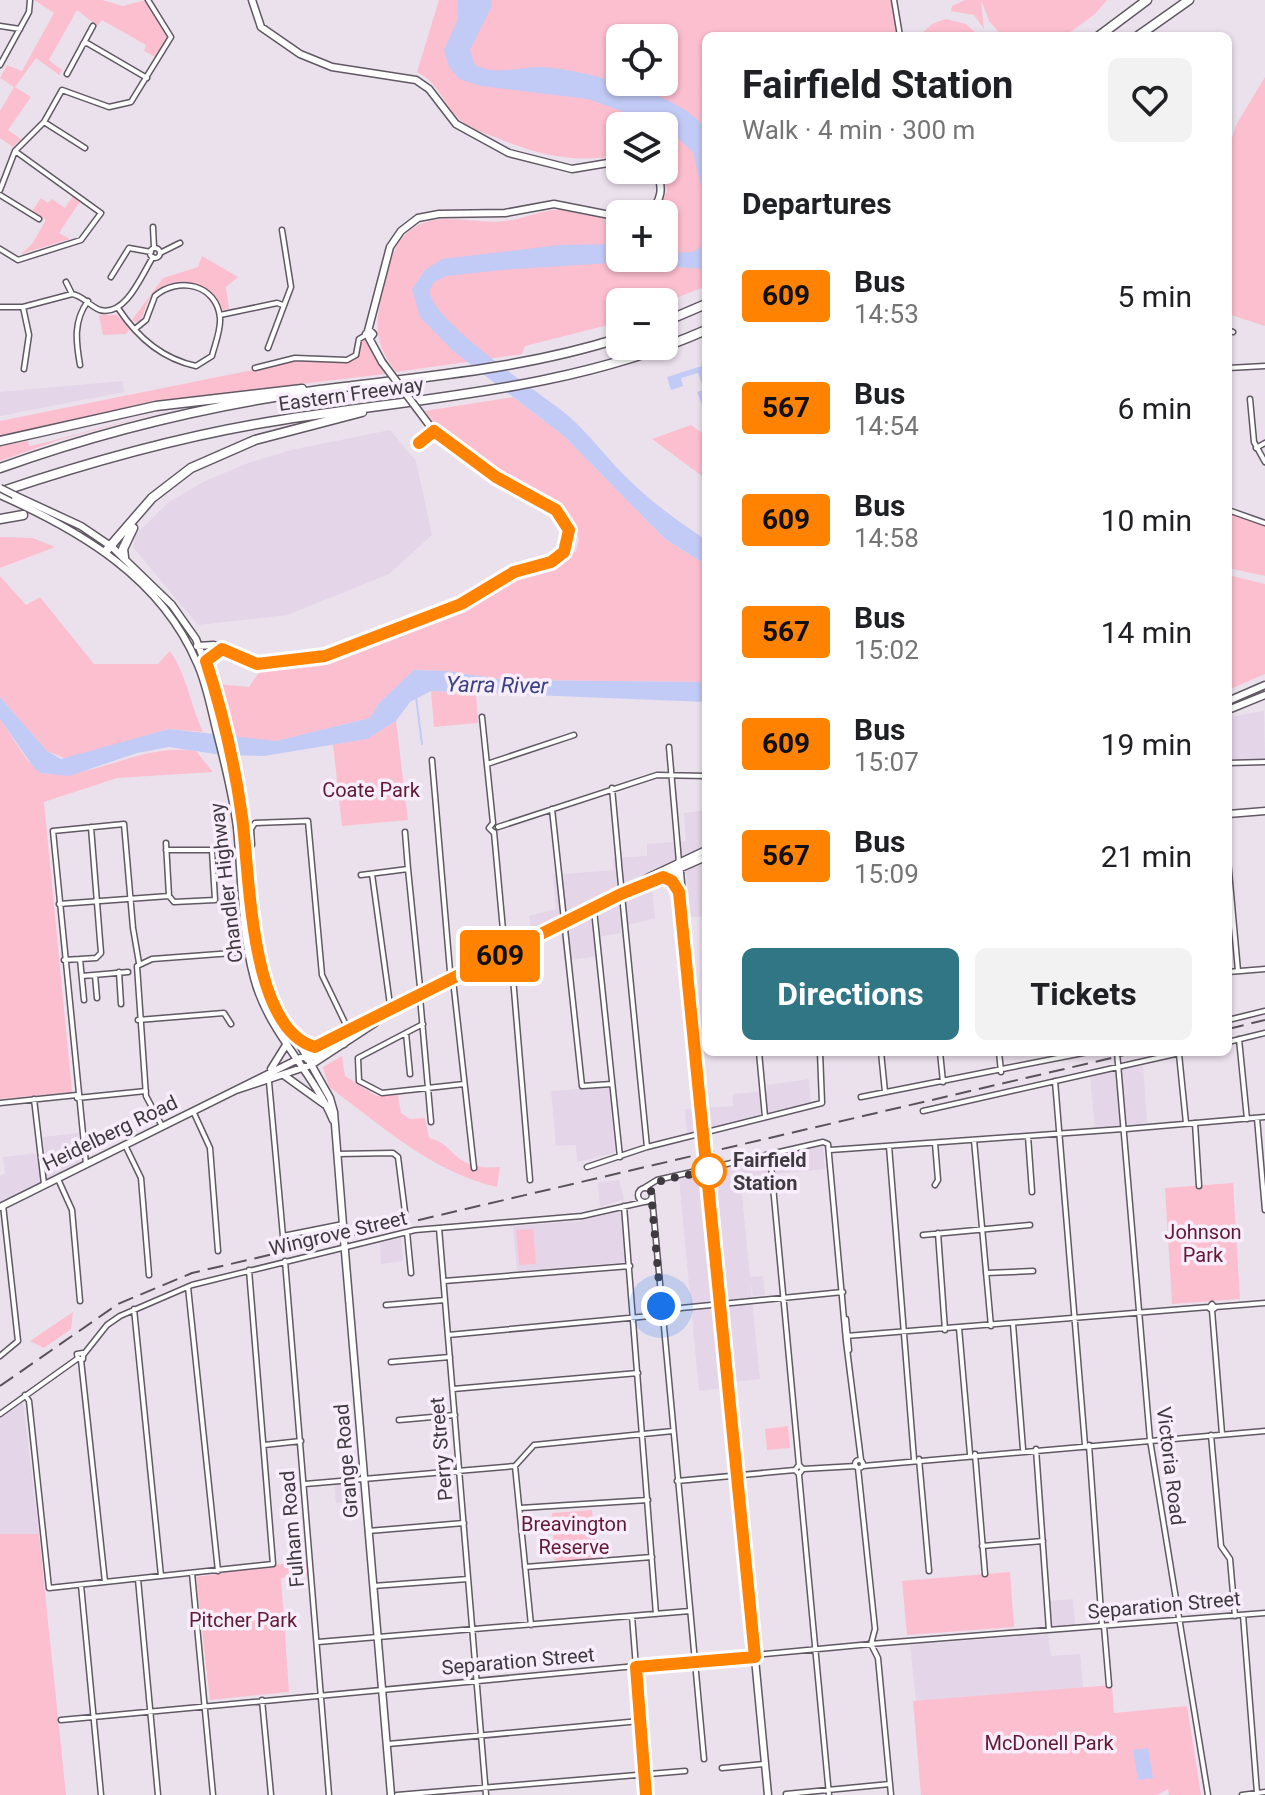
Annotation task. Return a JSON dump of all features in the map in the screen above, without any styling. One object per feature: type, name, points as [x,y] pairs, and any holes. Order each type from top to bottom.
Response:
[{"type":"highway","points":[[1104,32],[1147,0]]},
{"type":"highway","points":[[1144,32],[1189,0]]},
{"type":"highway","points":[[678,316],[702,306]]},
{"type":"highway","name":"Eastern Freeway","points":[[0,492],[180,440],[557,379],[637,357],[702,332]]},
{"type":"highway","name":"Eastern Freeway","points":[[0,468],[165,419],[319,391],[535,360],[606,342]]},
{"type":"highway","points":[[0,441],[156,406],[291,389],[319,391]]},
{"type":"highway","points":[[109,549],[171,481],[226,451],[373,407]]},
{"type":"highway","points":[[1,519],[22,508]]},
{"type":"highway","points":[[124,557],[123,549],[140,513]]},
{"type":"main road","points":[[252,0],[261,27],[300,54],[325,65],[416,80],[429,89],[456,124],[509,153],[572,169],[606,163]]},
{"type":"main road","points":[[191,650],[221,648],[257,664],[325,656],[461,604],[514,572],[551,562],[562,554],[569,534],[560,513],[489,473],[445,442],[430,426],[377,354],[369,334],[372,310],[392,243],[404,228],[418,218],[439,214],[498,214],[554,204],[606,214]]},
{"type":"main road","points":[[0,492],[22,508]]},
{"type":"main road","name":"Chandler Highway","points":[[0,492],[31,502],[124,557],[176,610],[200,648],[206,661],[207,679],[250,847],[258,951],[268,989],[307,1059]]},
{"type":"main road","points":[[14,495],[22,508]]},
{"type":"main road","name":"Chandler Highway","points":[[22,508],[60,519]]},
{"type":"main road","name":"Chandler Highway","points":[[109,549],[154,598],[191,650],[207,679]]},
{"type":"main road","points":[[206,661],[221,648]]},
{"type":"main road","points":[[1232,699],[1265,685]]},
{"type":"main road","points":[[1232,708],[1265,695]]},
{"type":"main road","name":"Chandler Highway","points":[[232,781],[249,952],[260,998],[303,1069]]},
{"type":"main road","points":[[1232,814],[1265,811]]},
{"type":"main road","name":"Heidelberg Road","points":[[1,1206],[295,1058],[307,1059],[348,1043],[391,1012],[621,894],[663,877],[702,852]]},
{"type":"main road","name":"Heidelberg Road","points":[[621,894],[626,889],[702,858]]},
{"type":"main road","points":[[679,866],[768,1795]]},
{"type":"main road","points":[[663,877],[676,885],[682,902]]},
{"type":"main road","name":"Heidelberg Road","points":[[236,1090],[303,1069],[315,1047],[383,1017]]},
{"type":"main road","points":[[348,1043],[349,1033],[370,1026]]},
{"type":"main road","points":[[292,1034],[315,1047]]},
{"type":"main road","points":[[271,1070],[286,1045]]},
{"type":"main road","name":"Grange Road","points":[[307,1059],[332,1102],[391,1795]]},
{"type":"main road","name":"Grange Road","points":[[303,1069],[334,1123]]},
{"type":"main road","points":[[285,1076],[327,1106]]},
{"type":"street","points":[[0,65],[30,9],[30,0]]},
{"type":"street","points":[[39,219],[0,192],[15,151],[44,122],[62,90],[118,108],[131,102],[171,37],[148,0]]},
{"type":"street","points":[[894,0],[899,32]]},
{"type":"street","points":[[0,26],[20,29]]},
{"type":"street","points":[[67,74],[93,26]]},
{"type":"street","points":[[83,44],[87,43],[147,78]]},
{"type":"street","points":[[44,122],[85,148]]},
{"type":"street","points":[[0,249],[18,260],[78,241],[101,213],[15,151]]},
{"type":"street","points":[[0,307],[23,307],[72,294],[104,311],[118,308],[152,253],[153,227]]},
{"type":"street","points":[[268,348],[291,277],[282,230]]},
{"type":"street","points":[[111,276],[129,248],[160,253],[180,243]]},
{"type":"street","points":[[66,282],[72,294]]},
{"type":"street","points":[[118,308],[135,329],[163,356],[199,366],[212,355],[220,315],[205,291],[180,284],[155,296],[146,320],[135,329]]},
{"type":"street","points":[[80,365],[76,329],[81,310],[88,301]]},
{"type":"street","points":[[220,315],[277,303],[283,305]]},
{"type":"street","points":[[23,307],[29,335],[24,369]]},
{"type":"street","points":[[255,368],[295,358],[347,360],[356,355],[359,339],[369,334]]},
{"type":"street","points":[[1232,368],[1265,366]]},
{"type":"street","points":[[1250,399],[1256,448],[1265,462]]},
{"type":"street","points":[[1256,448],[1265,443]]},
{"type":"street","points":[[1232,511],[1265,523]]},
{"type":"street","points":[[482,717],[506,953],[512,966],[530,1180]]},
{"type":"street","points":[[487,764],[574,735]]},
{"type":"street","points":[[669,747],[679,866]]},
{"type":"street","points":[[432,760],[450,971],[454,980],[474,1168]]},
{"type":"street","points":[[1232,763],[1265,762]]},
{"type":"street","points":[[495,825],[612,788],[672,775],[702,776]]},
{"type":"street","points":[[612,788],[647,1147]]},
{"type":"street","points":[[552,809],[582,1086],[612,1084]]},
{"type":"street","points":[[250,847],[251,828],[257,823],[307,820],[322,975],[349,1033]]},
{"type":"street","points":[[86,1164],[53,831],[124,824],[139,963],[135,971],[146,1091],[162,1126]]},
{"type":"street","points":[[64,960],[96,958],[101,953],[91,827]]},
{"type":"street","points":[[405,832],[431,1122]]},
{"type":"street","points":[[166,843],[166,850],[169,896],[174,902],[217,897],[212,850],[166,850]]},
{"type":"street","points":[[361,875],[408,869]]},
{"type":"street","points":[[372,874],[391,1012]]},
{"type":"street","points":[[59,904],[169,896]]},
{"type":"street","points":[[1232,904],[1238,971]]},
{"type":"street","points":[[594,910],[620,1157]]},
{"type":"street","points":[[139,963],[258,951]]},
{"type":"street","points":[[80,959],[84,1000]]},
{"type":"street","points":[[1232,972],[1265,969]]},
{"type":"street","points":[[119,972],[121,1004]]},
{"type":"street","points":[[82,976],[128,972]]},
{"type":"street","points":[[95,975],[97,998]]},
{"type":"street","points":[[1232,1019],[1265,1011]]},
{"type":"street","points":[[138,1020],[224,1013],[231,1024]]},
{"type":"street","points":[[423,1024],[356,1059],[357,1079],[382,1093],[464,1084]]},
{"type":"street","points":[[406,1033],[410,1074]]},
{"type":"street","points":[[1232,1041],[1265,1033]]},
{"type":"street","points":[[1239,1039],[1247,1119]]},
{"type":"street","points":[[759,1056],[765,1117]]},
{"type":"street","points":[[587,1167],[647,1147],[821,1104],[825,1098],[820,1056]]},
{"type":"street","points":[[881,1056],[885,1092]]},
{"type":"street","points":[[940,1056],[943,1082]]},
{"type":"street","points":[[999,1056],[1001,1072]]},
{"type":"street","points":[[861,1097],[1071,1056]]},
{"type":"street","name":"Victoria Road","points":[[1117,1056],[1150,1440],[1208,1795]]},
{"type":"street","points":[[923,1111],[1166,1056]]},
{"type":"street","points":[[1181,1056],[1186,1123]]},
{"type":"street","points":[[1055,1081],[1109,1685]]},
{"type":"street","points":[[269,1082],[284,1237],[343,1225]]},
{"type":"street","points":[[0,1103],[146,1091]]},
{"type":"street","points":[[34,1099],[44,1184]]},
{"type":"street","points":[[193,1111],[210,1148],[218,1251]]},
{"type":"street","points":[[704,1759],[651,1194],[644,1188],[662,1180],[770,1154],[829,1147],[935,1143],[1265,1117]]},
{"type":"street","points":[[1257,1118],[1265,1210]]},
{"type":"street","points":[[1195,1123],[1199,1186]]},
{"type":"street","points":[[1028,1136],[1032,1192]]},
{"type":"street","points":[[974,1140],[991,1326]]},
{"type":"street","points":[[935,1143],[938,1179],[935,1185]]},
{"type":"street","points":[[125,1144],[141,1178],[149,1275]]},
{"type":"street","points":[[889,1146],[929,1571]]},
{"type":"street","points":[[829,1147],[875,1636],[871,1644],[878,1658]]},
{"type":"street","points":[[337,1154],[393,1153],[398,1157],[405,1212]]},
{"type":"street","points":[[770,1154],[829,1792]]},
{"type":"street","points":[[58,1178],[72,1210],[80,1301]]},
{"type":"street","points":[[645,1202],[662,1180]]},
{"type":"street","name":"Wingrove Street","points":[[624,1206],[644,1188]]},
{"type":"street","points":[[638,1196],[653,1214]]},
{"type":"street","name":"Wingrove Street","points":[[0,1414],[81,1358],[107,1325],[134,1309],[188,1286],[345,1243],[439,1228],[582,1216],[645,1202]]},
{"type":"street","points":[[0,1356],[17,1344],[1,1206]]},
{"type":"street","points":[[624,1206],[656,1614]]},
{"type":"street","points":[[923,1235],[1030,1225]]},
{"type":"street","name":"Perry Street","points":[[439,1228],[486,1795]]},
{"type":"street","points":[[407,1232],[411,1273]]},
{"type":"street","points":[[938,1233],[945,1330]]},
{"type":"street","name":"Fulham Road","points":[[285,1261],[329,1795]]},
{"type":"street","points":[[444,1281],[630,1266]]},
{"type":"street","points":[[25,1395],[29,1401],[49,1588],[273,1564],[249,1270]]},
{"type":"street","points":[[986,1273],[1033,1271]]},
{"type":"street","points":[[188,1286],[218,1571]]},
{"type":"street","points":[[448,1335],[634,1319],[671,1307],[843,1292]]},
{"type":"street","points":[[386,1305],[445,1300]]},
{"type":"street","points":[[848,1338],[1265,1303]]},
{"type":"street","points":[[1212,1308],[1222,1434]]},
{"type":"street","points":[[134,1309],[161,1576]]},
{"type":"street","points":[[1013,1324],[1024,1450]]},
{"type":"street","points":[[959,1328],[985,1574]]},
{"type":"street","points":[[391,1362],[450,1357]]},
{"type":"street","points":[[81,1358],[105,1582]]},
{"type":"street","points":[[453,1389],[638,1373]]},
{"type":"street","points":[[399,1420],[455,1415]]},
{"type":"street","points":[[679,1481],[1265,1431]]},
{"type":"street","points":[[305,1484],[515,1466],[534,1445],[673,1433]]},
{"type":"street","points":[[1211,1435],[1221,1546],[1230,1559],[1235,1616]]},
{"type":"street","points":[[264,1445],[301,1441]]},
{"type":"street","points":[[1036,1449],[1049,1630]]},
{"type":"street","points":[[515,1466],[531,1625]]},
{"type":"street","points":[[520,1508],[648,1500]]},
{"type":"street","points":[[368,1531],[464,1523]]},
{"type":"street","points":[[982,1546],[1043,1541]]},
{"type":"street","points":[[525,1567],[652,1557]]},
{"type":"street","points":[[192,1573],[213,1795]]},
{"type":"street","points":[[138,1579],[158,1795]]},
{"type":"street","points":[[373,1586],[468,1579]]},
{"type":"street","points":[[81,1585],[101,1795]]},
{"type":"street","points":[[318,1642],[690,1611]]},
{"type":"street","name":"Separation Street","points":[[61,1720],[882,1643],[1265,1613]]},
{"type":"street","points":[[1243,1615],[1257,1793]]},
{"type":"street","points":[[632,1616],[646,1795]]},
{"type":"street","points":[[882,1643],[878,1658],[891,1795]]},
{"type":"street","points":[[262,1700],[271,1795]]},
{"type":"street","points":[[386,1742],[640,1721]]},
{"type":"street","points":[[722,1768],[765,1764]]},
{"type":"street","points":[[397,1795],[685,1771]]},
{"type":"street","points":[[786,1794],[890,1784]]},
{"type":"street","points":[[1242,1795],[1265,1792]]},
{"type":"shaded area","points":[[123,381],[124,392],[0,416],[0,392]]},
{"type":"shaded area","points":[[390,430],[416,461],[432,535],[389,574],[287,615],[198,625],[133,547],[135,535],[169,502],[203,482],[248,463],[291,450]]},
{"type":"shaded area","points":[[1264,711],[1265,759],[1232,761],[1232,716]]},
{"type":"shaded area","points":[[702,811],[702,916],[691,917],[686,873],[652,889],[655,918],[621,927],[621,933],[597,937],[599,956],[564,961],[561,933],[534,946],[529,916],[556,909],[553,875],[614,870],[613,858],[647,856],[647,844],[686,841],[684,813]]},
{"type":"shaded area","points":[[1143,1065],[1147,1123],[1095,1128],[1090,1076]]},
{"type":"shaded area","points":[[809,1079],[811,1104],[687,1134],[685,1109],[733,1106],[733,1094],[767,1091],[767,1085]]},
{"type":"shaded area","points":[[609,1087],[615,1153],[577,1162],[576,1145],[556,1146],[551,1091]]},
{"type":"shaded area","points":[[78,1133],[82,1162],[0,1202],[0,1176],[5,1173],[3,1157],[45,1152],[43,1137]]},
{"type":"shaded area","points":[[823,1146],[825,1169],[766,1175],[766,1182],[741,1185],[750,1277],[763,1276],[765,1295],[753,1296],[750,1282],[760,1379],[724,1383],[724,1388],[699,1391],[679,1178]]},
{"type":"shaded area","points":[[619,1180],[624,1199],[600,1207],[598,1183]]},
{"type":"shaded area","points":[[622,1211],[626,1262],[517,1271],[513,1226],[578,1221]]},
{"type":"shaded area","points":[[401,1238],[403,1261],[381,1264],[380,1243]]},
{"type":"shaded area","points":[[23,1403],[39,1534],[0,1534],[0,1418]]},
{"type":"shaded area","points":[[359,1482],[360,1501],[336,1503],[334,1483]]},
{"type":"shaded area","points":[[1073,1599],[1075,1625],[1052,1627],[1050,1601]]},
{"type":"shaded area","points":[[1048,1634],[1051,1656],[1080,1654],[1083,1688],[916,1701],[910,1645]]},
{"type":"green space","points":[[34,0],[102,0],[123,6],[146,0],[168,39],[157,58],[144,51],[146,45],[102,20],[97,26],[77,10],[49,60],[62,70],[59,75],[36,58],[15,87],[31,97],[8,130],[21,139],[13,147],[0,138],[0,111],[14,87],[0,78],[7,65],[22,71],[54,13]]},
{"type":"green space","points":[[439,0],[894,0],[899,32],[702,32],[702,288],[678,297],[678,288],[606,288],[606,326],[525,346],[522,354],[396,372],[380,343],[378,315],[394,251],[403,237],[420,224],[443,219],[505,221],[566,210],[606,219],[606,272],[678,272],[678,200],[663,200],[667,191],[665,184],[678,184],[678,112],[606,112],[606,157],[556,156],[511,143],[465,124],[430,81],[417,72]]},
{"type":"green space","points":[[965,0],[981,0],[984,29],[974,15],[951,11],[952,6]]},
{"type":"green space","points":[[981,0],[1107,0],[1095,14],[1070,32],[999,32],[989,21]]},
{"type":"green space","points":[[946,19],[966,24],[975,32],[923,32],[932,24]]},
{"type":"green space","points":[[1265,77],[1265,326],[1232,315],[1232,138],[1236,125]]},
{"type":"green space","points":[[75,193],[83,197],[59,233],[70,239],[21,254],[32,244],[46,220],[32,211],[41,198],[48,203],[52,199],[65,208]]},
{"type":"green space","points":[[202,256],[238,277],[226,287],[229,309],[222,310],[201,286],[172,283],[153,294],[138,323],[132,320],[163,278],[198,267]]},
{"type":"green space","points":[[99,315],[117,315],[130,329],[126,334],[103,335]]},
{"type":"green space","points":[[365,337],[385,374],[192,397],[0,438],[0,421],[297,361],[347,363],[357,357],[361,340]]},
{"type":"green space","points":[[513,397],[565,437],[664,538],[702,562],[702,682],[506,680],[447,671],[415,670],[380,702],[370,718],[276,741],[230,737],[217,684],[249,687],[260,671],[331,658],[439,617],[451,616],[517,578],[557,566],[576,551],[579,539],[572,521],[561,507],[511,481],[445,436],[425,411]]},
{"type":"green space","points":[[187,405],[59,440],[0,461],[0,446],[28,441],[29,446],[44,443]]},
{"type":"green space","points":[[691,425],[702,433],[702,476],[652,439]]},
{"type":"green space","points":[[1232,513],[1265,524],[1265,576],[1232,569]]},
{"type":"green space","points":[[0,537],[33,538],[55,547],[0,568]]},
{"type":"green space","points":[[0,576],[26,605],[40,597],[94,664],[158,664],[170,651],[181,671],[203,732],[169,729],[67,759],[47,751],[0,697]]},
{"type":"green space","points":[[1232,576],[1265,584],[1265,674],[1232,688]]},
{"type":"green space","points":[[431,691],[476,693],[478,723],[434,727]]},
{"type":"green space","points":[[0,719],[27,760],[41,773],[81,771],[136,756],[175,750],[196,751],[213,772],[117,778],[44,802],[72,1092],[0,1099]]},
{"type":"green space","name":"Coate Park","points":[[396,721],[408,820],[342,826],[333,744],[367,739]]},
{"type":"green space","points":[[539,944],[541,969],[515,971],[514,957]]},
{"type":"green space","points":[[342,1056],[345,1076],[377,1096],[398,1095],[401,1113],[410,1119],[425,1118],[429,1138],[472,1165],[500,1167],[497,1187],[451,1171],[429,1159],[329,1087],[323,1067]]},
{"type":"green space","name":"Johnson Park","points":[[1233,1183],[1240,1299],[1172,1304],[1165,1188]]},
{"type":"green space","points":[[533,1229],[536,1264],[519,1265],[516,1230]]},
{"type":"green space","points":[[73,1312],[71,1329],[44,1348],[30,1341]]},
{"type":"green space","points":[[788,1426],[790,1448],[767,1450],[765,1429]]},
{"type":"green space","name":"Breavington Reserve","points":[[592,1510],[597,1559],[555,1562],[552,1513]]},
{"type":"green space","points":[[0,1534],[39,1534],[66,1795],[0,1795]]},
{"type":"green space","name":"Pitcher Park","points":[[308,1560],[309,1575],[281,1578],[289,1692],[210,1700],[196,1577]]},
{"type":"green space","points":[[1010,1572],[1014,1627],[907,1635],[902,1581]]},
{"type":"green space","name":"McDonell Park","points":[[1112,1685],[1114,1713],[1187,1706],[1201,1795],[1169,1795],[1168,1789],[1157,1795],[921,1795],[913,1701]]},
{"type":"water","points":[[458,0],[491,0],[492,6],[470,50],[475,65],[499,70],[541,67],[579,72],[606,78],[606,96],[657,96],[679,106],[696,118],[702,127],[702,189],[693,152],[678,139],[678,112],[625,112],[588,99],[481,86],[459,79],[449,67],[444,50],[457,21]]},
{"type":"water","points":[[606,244],[606,263],[446,276],[434,282],[429,291],[447,319],[465,336],[569,416],[624,475],[674,518],[702,537],[702,562],[664,538],[565,437],[452,350],[420,317],[412,289],[425,270],[442,259],[560,245]]},
{"type":"water","points":[[702,246],[702,269],[678,267],[678,253],[693,252]]},
{"type":"water","points":[[702,366],[702,384],[698,373],[681,378],[683,386],[671,390],[667,377]]},
{"type":"water","name":"Yarra River","points":[[414,670],[447,671],[506,680],[702,682],[702,702],[431,691],[410,702],[396,721],[367,739],[264,756],[222,755],[169,747],[137,753],[69,776],[41,773],[34,768],[0,719],[0,697],[47,751],[61,759],[169,729],[276,741],[370,718],[380,702]]},
{"type":"water","points":[[1148,1748],[1153,1778],[1138,1780],[1133,1750]]},
{"type":"waterway","points":[[416,697],[422,744]]},
{"type":"railway","points":[[1232,1028],[1265,1020]]},
{"type":"railway","points":[[0,1386],[118,1304],[192,1273],[1120,1056]]},
{"type":"bus line","name":"609","points":[[419,443],[434,431],[496,477],[560,513],[569,530],[564,552],[551,562],[514,572],[461,604],[325,656],[257,664],[222,649],[206,661],[238,793],[258,951],[265,981],[292,1034],[309,1046],[315,1047],[383,1017],[621,894],[628,895],[663,877],[672,881],[679,892],[705,1129],[755,1657],[636,1667],[646,1795]]},
{"type":"place","name":"Fairfield Station","points":[[709,1171]]},
{"type":"route","points":[[661,1306],[653,1185],[662,1180],[709,1171]]}]
